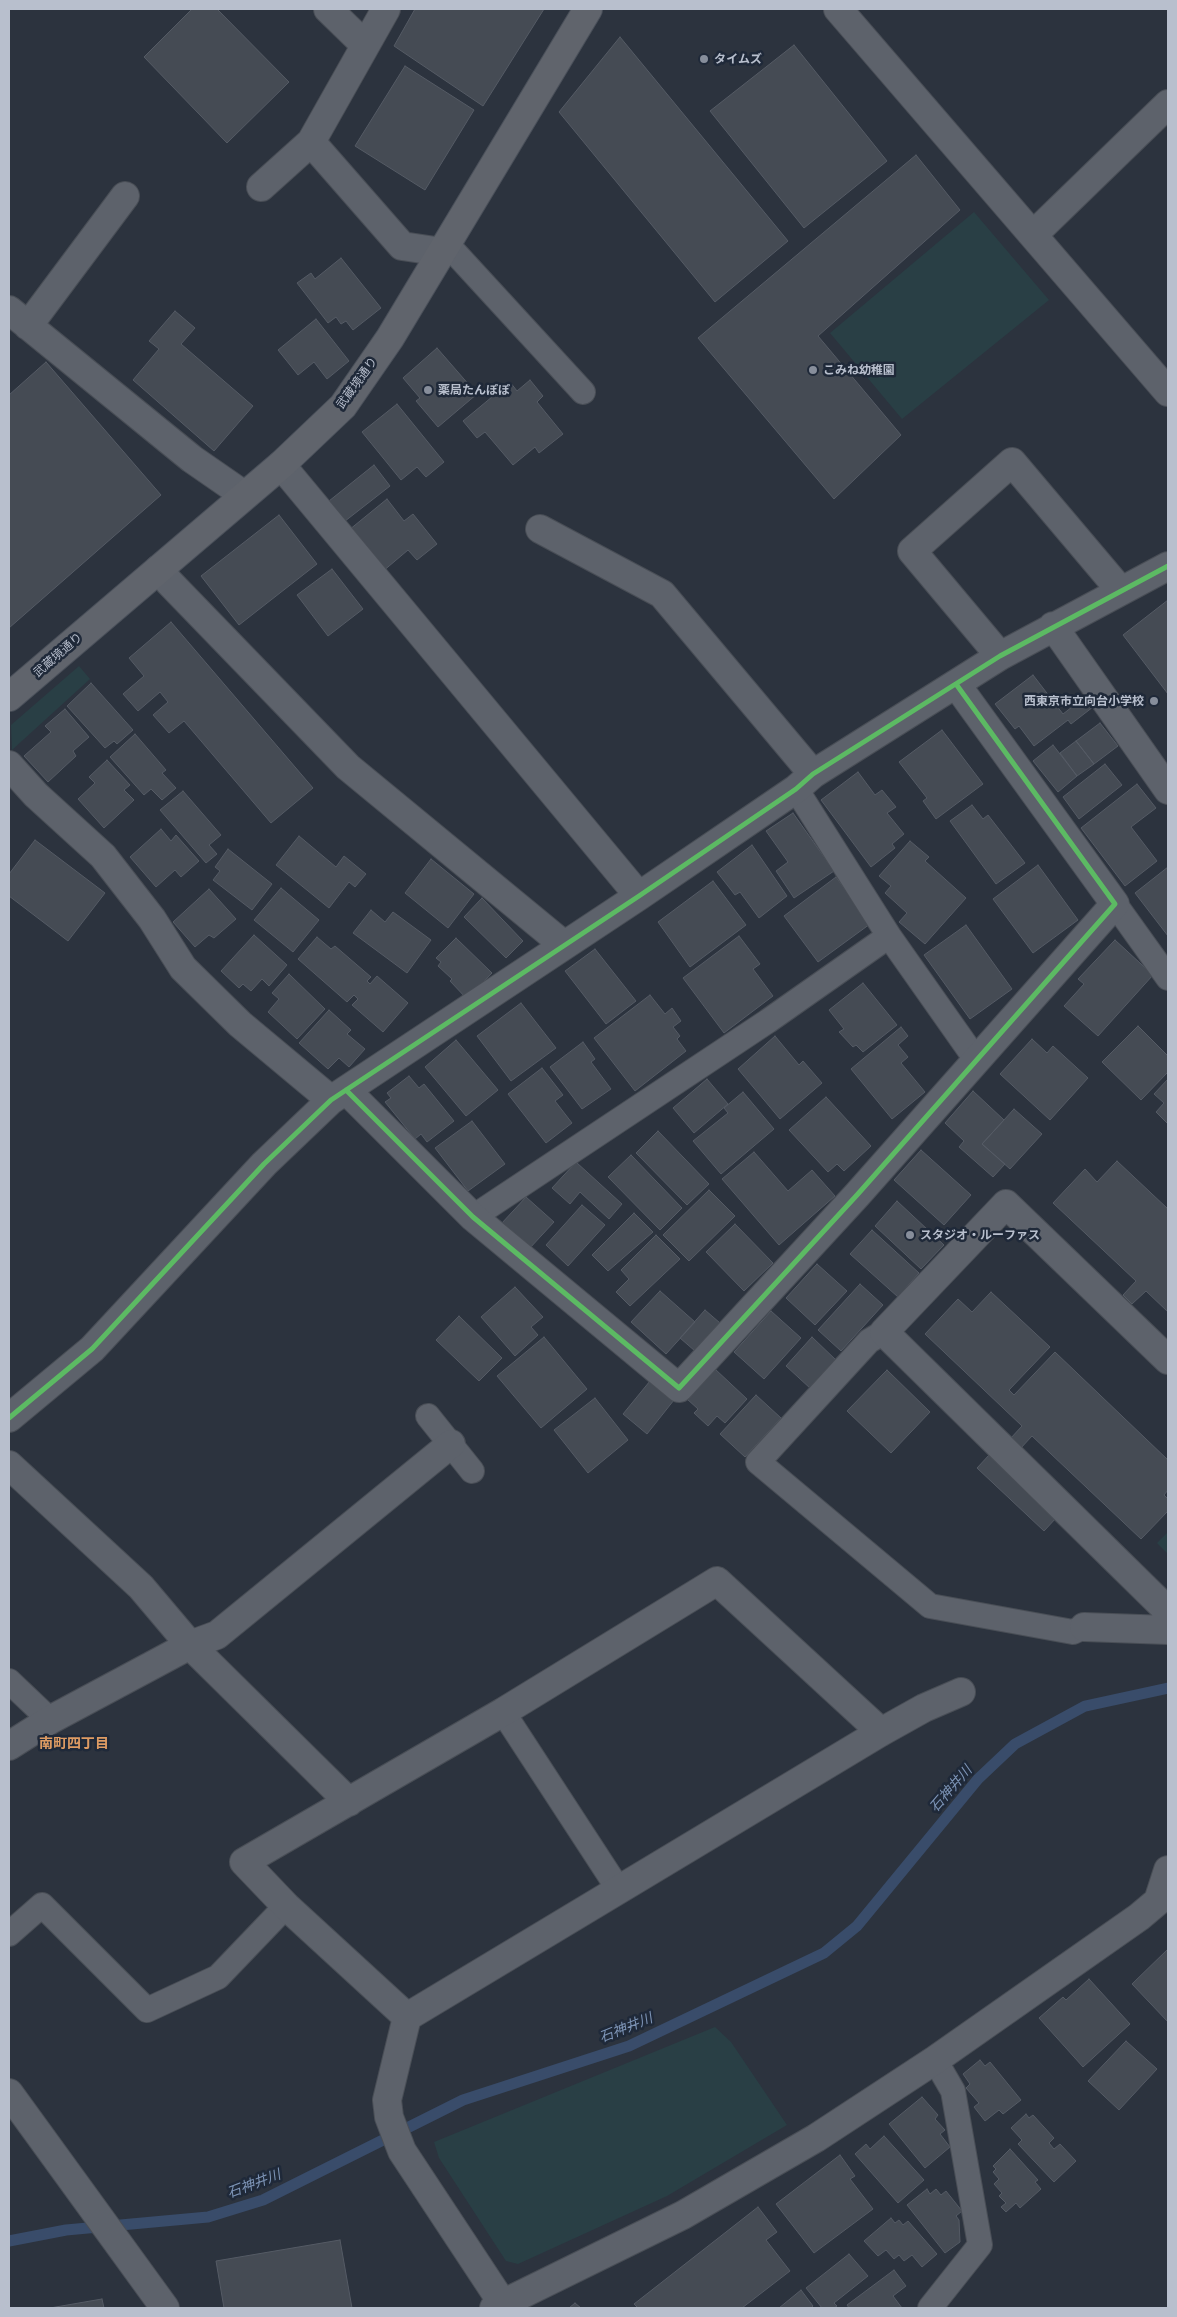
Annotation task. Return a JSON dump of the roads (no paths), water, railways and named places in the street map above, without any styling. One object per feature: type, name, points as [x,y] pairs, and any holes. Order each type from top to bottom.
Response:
[{"type":"main road","name":"武蔵境通り","points":[[9,697],[281,465],[343,406],[390,338],[588,9]]},
{"type":"street","points":[[328,9],[365,45]]},
{"type":"street","points":[[261,187],[311,142],[386,9]]},
{"type":"street","points":[[838,9],[1034,234],[1168,392]]},
{"type":"street","points":[[1034,234],[1168,104]]},
{"type":"street","points":[[311,142],[402,246],[444,248]]},
{"type":"street","points":[[125,196],[18,318],[192,459],[244,495]]},
{"type":"street","points":[[1000,656],[912,551],[1012,462],[1121,591]]},
{"type":"street","points":[[281,465],[639,896]]},
{"type":"street","points":[[540,529],[662,594],[805,782]]},
{"type":"street","points":[[9,1418],[92,1349],[264,1164],[338,1095],[639,896],[805,782],[956,684],[1053,626],[1168,566]]},
{"type":"street","points":[[159,568],[169,582],[348,767],[564,945]]},
{"type":"street","points":[[1053,626],[1168,790]]},
{"type":"street","points":[[9,765],[36,795],[103,856],[152,919],[183,968],[240,1024],[338,1095],[473,1217],[679,1388],[977,1061],[1115,904],[956,684]]},
{"type":"street","points":[[1168,1360],[1006,1204],[884,1332],[1168,1611]]},
{"type":"street","points":[[9,1746],[50,1720],[190,1645],[217,1635],[450,1444]]},
{"type":"street","points":[[9,1465],[141,1587],[190,1645],[349,1802]]},
{"type":"street","points":[[407,2017],[286,1906],[244,1862],[503,1712],[717,1581],[881,1732]]},
{"type":"street","points":[[1084,1627],[1168,1630]]},
{"type":"street","points":[[961,1692],[924,1708],[881,1732],[407,2017],[387,2100],[389,2117],[402,2151],[499,2306],[684,2215],[816,2138],[935,2060],[1163,1903],[1168,1870]]},
{"type":"street","points":[[9,2093],[165,2308]]},
{"type":"lane","points":[[444,248],[583,392]]},
{"type":"lane","points":[[805,782],[889,936],[977,1061]]},
{"type":"lane","points":[[1115,904],[1168,978]]},
{"type":"lane","points":[[473,1217],[768,1021],[889,936]]},
{"type":"lane","points":[[884,1332],[869,1341],[758,1462],[930,1606],[1073,1632],[1084,1627]]},
{"type":"lane","points":[[428,1416],[472,1471]]},
{"type":"lane","points":[[9,1681],[50,1720]]},
{"type":"lane","points":[[503,1712],[619,1890]]},
{"type":"lane","points":[[9,1934],[42,1905],[147,2010],[218,1977],[286,1906]]},
{"type":"lane","points":[[930,2308],[980,2245],[953,2091],[935,2060]]},
{"type":"waterway","name":"石神井川","points":[[9,2241],[66,2230],[208,2217],[263,2200],[463,2100],[629,2046],[824,1953],[857,1926],[978,1779],[1015,1744],[1085,1706],[1168,1688]]},
{"type":"place","name":"タイムズ","points":[[704,59]]},
{"type":"place","name":"こみね幼稚園","points":[[813,370]]},
{"type":"place","name":"薬局たんぽぽ","points":[[428,390]]},
{"type":"place","name":"西東京市立向台小学校","points":[[1154,701]]},
{"type":"place","name":"スタジオ・ルーファス","points":[[910,1235]]},
{"type":"district","name":"南町四丁目","points":[[74,1744]]}]
